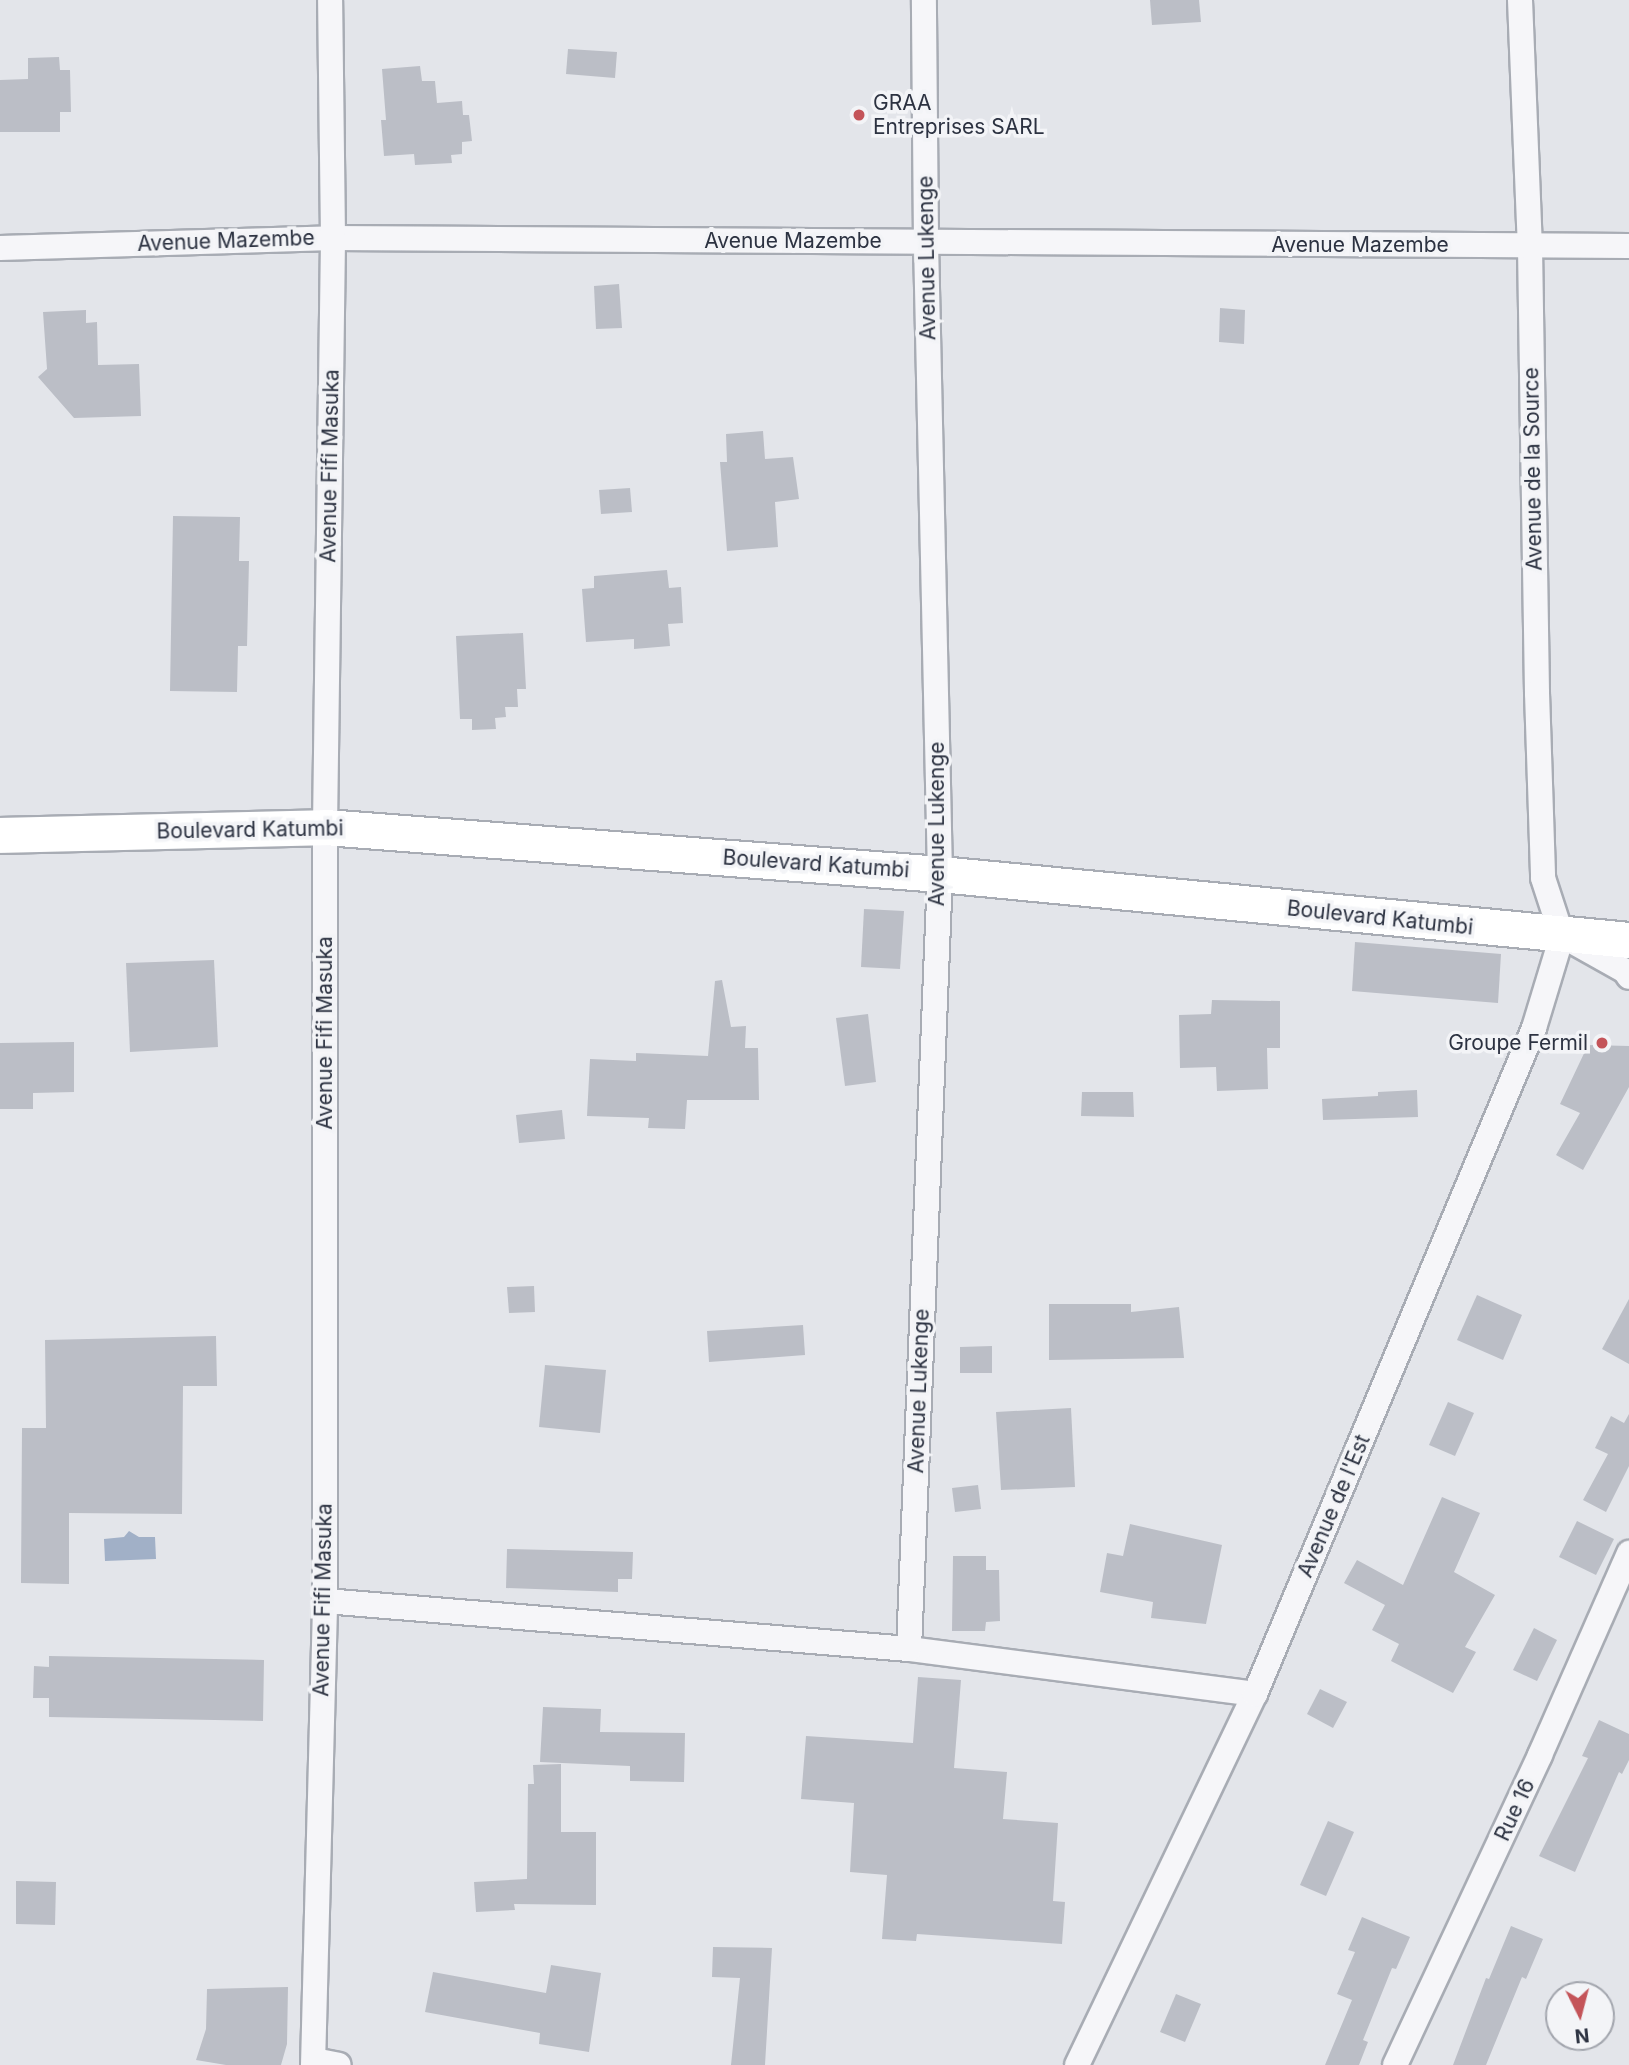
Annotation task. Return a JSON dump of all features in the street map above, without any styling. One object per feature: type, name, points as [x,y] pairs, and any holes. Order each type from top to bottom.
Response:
[{"type":"street","name":"Avenue Fifi Masuka","points":[[313,2062],[325,1601],[325,827],[333,238],[330,0]]},
{"type":"street","name":"Avenue Lukenge","points":[[909,1648],[940,874],[926,242],[924,0]]},
{"type":"street","name":"Avenue de la Source","points":[[1520,0],[1530,247],[1536,694],[1543,878],[1563,936]]},
{"type":"street","name":"Avenue Mazembe","points":[[0,248],[333,238],[1629,246]]},
{"type":"street","name":"Boulevard Katumbi","points":[[0,835],[325,827],[940,874],[1563,936],[1629,940]]},
{"type":"street","points":[[1563,936],[1625,971],[1629,977]]},
{"type":"street","name":"Avenue de l'Est","points":[[1077,2065],[1255,1694],[1534,1028],[1563,936]]},
{"type":"street","name":"Rue 16","points":[[1395,2065],[1540,1755],[1629,1553]]},
{"type":"street","points":[[325,1601],[909,1648],[1255,1694]]},
{"type":"street","points":[[313,2062],[339,2065]]},
{"type":"water","points":[[129,1531],[139,1537],[155,1537],[156,1559],[105,1561],[104,1539],[124,1537]]},
{"type":"building","points":[[1150,0],[1199,0],[1201,22],[1152,25]]},
{"type":"building","points":[[568,49],[617,52],[615,78],[566,74]]},
{"type":"building","points":[[59,57],[60,70],[70,70],[71,112],[60,112],[60,132],[0,132],[0,80],[28,79],[28,58]]},
{"type":"building","points":[[420,66],[422,81],[435,81],[437,103],[462,101],[463,115],[469,115],[472,141],[462,142],[462,154],[451,155],[452,163],[415,165],[414,154],[384,156],[381,120],[386,120],[382,69]]},
{"type":"building","points":[[619,284],[622,328],[596,329],[594,286]]},
{"type":"building","points":[[1220,308],[1245,310],[1244,344],[1219,342]]},
{"type":"building","points":[[86,310],[86,323],[97,322],[98,365],[139,364],[141,416],[74,418],[38,377],[47,369],[43,312]]},
{"type":"building","points":[[763,431],[765,459],[793,457],[799,499],[775,502],[778,547],[727,551],[720,462],[727,462],[726,434]]},
{"type":"building","points":[[630,488],[632,512],[601,514],[599,490]]},
{"type":"building","points":[[173,516],[240,517],[239,561],[249,561],[247,646],[238,646],[237,692],[170,691]]},
{"type":"building","points":[[667,570],[669,588],[681,587],[683,623],[668,624],[670,646],[634,649],[634,639],[586,642],[582,589],[594,588],[594,576]]},
{"type":"building","points":[[523,633],[526,689],[517,689],[518,707],[505,707],[506,717],[495,718],[496,729],[472,730],[472,719],[460,719],[456,636]]},
{"type":"building","points":[[864,909],[904,911],[900,969],[861,967]]},
{"type":"building","points":[[1355,942],[1501,954],[1498,1003],[1352,991]]},
{"type":"building","points":[[214,960],[218,1047],[130,1052],[126,963]]},
{"type":"building","points":[[722,980],[731,1027],[746,1026],[745,1048],[758,1048],[759,1100],[687,1100],[685,1129],[648,1128],[649,1118],[587,1116],[590,1059],[636,1061],[636,1053],[708,1056],[715,981]]},
{"type":"building","points":[[1212,1000],[1280,1001],[1280,1048],[1267,1048],[1268,1089],[1217,1091],[1216,1067],[1180,1068],[1179,1015],[1211,1014]]},
{"type":"building","points":[[868,1014],[876,1082],[845,1086],[836,1018]]},
{"type":"building","points":[[74,1042],[74,1092],[33,1093],[33,1109],[0,1109],[0,1043]]},
{"type":"building","points":[[1588,1045],[1629,1046],[1629,1087],[1583,1170],[1556,1155],[1580,1113],[1560,1104]]},
{"type":"building","points":[[1417,1090],[1418,1117],[1323,1120],[1322,1099],[1378,1096],[1378,1092]]},
{"type":"building","points":[[1082,1092],[1133,1092],[1134,1117],[1081,1116]]},
{"type":"building","points":[[562,1110],[565,1139],[519,1143],[516,1115]]},
{"type":"building","points":[[534,1286],[535,1312],[509,1313],[507,1287]]},
{"type":"building","points":[[1477,1295],[1522,1315],[1503,1360],[1457,1340]]},
{"type":"building","points":[[1629,1299],[1629,1364],[1602,1349]]},
{"type":"building","points":[[1049,1304],[1131,1304],[1131,1312],[1179,1307],[1184,1358],[1049,1360]]},
{"type":"building","points":[[803,1325],[805,1355],[709,1362],[707,1331]]},
{"type":"building","points":[[216,1336],[217,1386],[183,1386],[182,1514],[69,1513],[69,1584],[21,1583],[22,1428],[46,1428],[45,1340]]},
{"type":"building","points":[[992,1346],[992,1373],[960,1373],[960,1347]]},
{"type":"building","points":[[545,1365],[606,1370],[600,1433],[539,1427]]},
{"type":"building","points":[[1448,1402],[1474,1413],[1455,1456],[1429,1445]]},
{"type":"building","points":[[1071,1408],[1075,1487],[1001,1490],[996,1412]]},
{"type":"building","points":[[1629,1414],[1629,1466],[1606,1512],[1583,1500],[1608,1454],[1595,1448],[1611,1416],[1624,1423]]},
{"type":"building","points":[[978,1485],[981,1509],[955,1512],[952,1488]]},
{"type":"building","points":[[1442,1497],[1480,1513],[1454,1572],[1495,1595],[1465,1647],[1476,1652],[1453,1693],[1391,1661],[1399,1644],[1372,1630],[1385,1605],[1344,1583],[1357,1560],[1403,1585]]},
{"type":"building","points":[[1577,1521],[1614,1539],[1596,1575],[1559,1557]]},
{"type":"building","points":[[1130,1524],[1222,1545],[1206,1624],[1151,1618],[1153,1602],[1100,1592],[1107,1553],[1123,1556]]},
{"type":"building","points":[[507,1549],[633,1552],[632,1579],[618,1579],[618,1592],[506,1588]]},
{"type":"building","points":[[953,1556],[986,1556],[986,1570],[999,1570],[1000,1621],[986,1622],[985,1631],[952,1631]]},
{"type":"building","points":[[1534,1628],[1557,1640],[1537,1681],[1513,1670]]},
{"type":"building","points":[[49,1656],[264,1660],[263,1721],[49,1717],[49,1698],[33,1698],[34,1666],[49,1667]]},
{"type":"building","points":[[918,1677],[961,1680],[954,1768],[1007,1772],[1003,1819],[1058,1823],[1053,1901],[1065,1902],[1062,1944],[917,1934],[916,1941],[882,1939],[887,1875],[850,1872],[854,1803],[801,1799],[806,1736],[913,1743]]},
{"type":"building","points":[[1320,1689],[1347,1702],[1333,1728],[1307,1714]]},
{"type":"building","points":[[543,1707],[601,1709],[600,1732],[685,1733],[684,1782],[630,1781],[630,1766],[540,1762]]},
{"type":"building","points":[[1599,1720],[1629,1734],[1629,1760],[1622,1774],[1619,1772],[1575,1872],[1539,1856],[1588,1758],[1582,1756]]},
{"type":"building","points":[[561,1764],[561,1832],[596,1832],[596,1905],[514,1904],[515,1910],[476,1912],[474,1882],[527,1879],[528,1784],[534,1784],[533,1765]]},
{"type":"building","points":[[1328,1821],[1354,1832],[1326,1896],[1300,1885]]},
{"type":"building","points":[[16,1881],[56,1882],[55,1925],[16,1924]]},
{"type":"building","points":[[1362,1917],[1410,1937],[1396,1969],[1392,1968],[1363,2040],[1368,2042],[1359,2065],[1325,2065],[1352,2000],[1337,1994],[1355,1952],[1348,1950]]},
{"type":"building","points":[[1511,1926],[1543,1939],[1526,1979],[1522,1977],[1486,2065],[1453,2065],[1486,1978],[1489,1979]]},
{"type":"building","points":[[713,1947],[772,1948],[765,2065],[731,2065],[740,1978],[712,1977]]},
{"type":"building","points":[[551,1965],[601,1973],[589,2052],[539,2044],[540,2033],[425,2012],[433,1972],[546,1993]]},
{"type":"building","points":[[288,1987],[287,2044],[281,2065],[226,2065],[196,2060],[206,2029],[207,1989]]},
{"type":"building","points":[[1176,1994],[1201,2004],[1185,2042],[1160,2032]]},
{"type":"place","name":"GRAA Entreprises SARL","points":[[859,115]]},
{"type":"place","name":"Groupe Fermil","points":[[1602,1043]]}]
